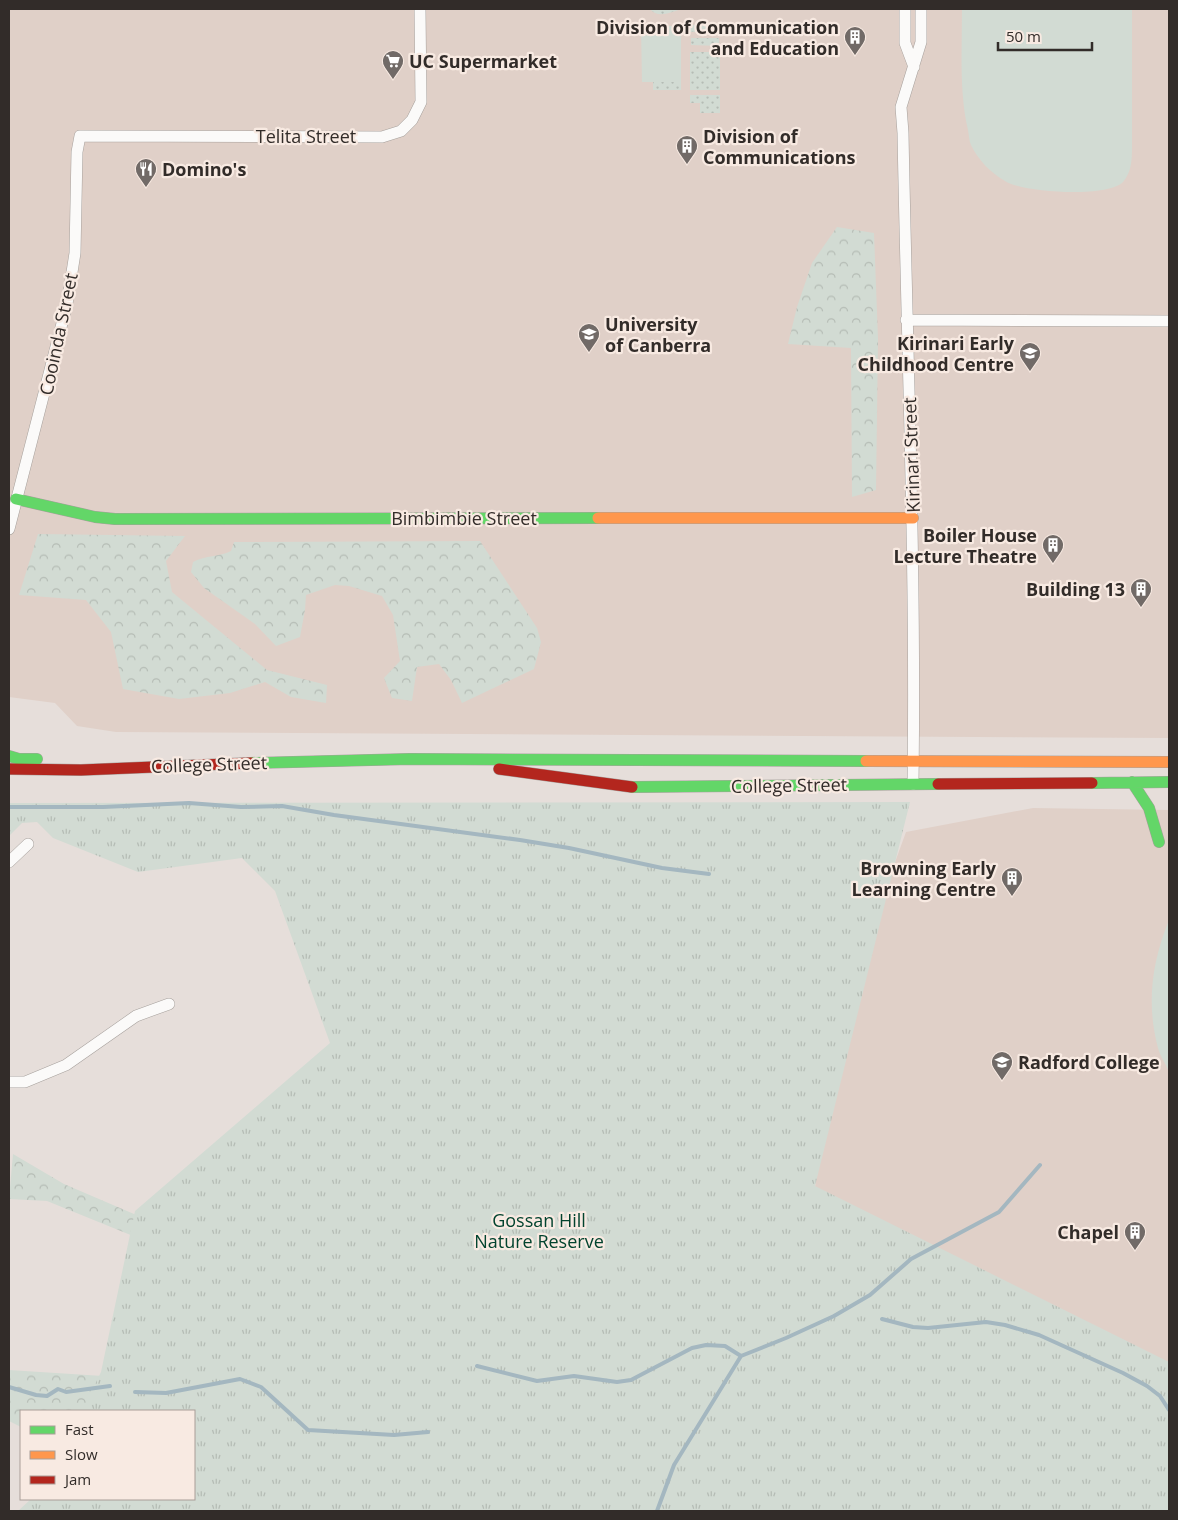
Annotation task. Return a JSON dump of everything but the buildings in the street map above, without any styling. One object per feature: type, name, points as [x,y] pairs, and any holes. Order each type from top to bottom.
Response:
[{"type":"street","name":"Telita Street","points":[[80,136],[382,137],[401,131],[412,120],[422,102],[420,9]]},
{"type":"street","points":[[904,9],[904,43],[914,67]]},
{"type":"street","name":"Kirinari Street","points":[[912,784],[911,586],[913,518],[901,107],[921,42],[921,9]]},
{"type":"street","name":"Cooinda Street","points":[[9,529],[67,304],[75,253],[77,152],[80,136]]},
{"type":"street","points":[[906,320],[1169,321]]},
{"type":"street","name":"Bimbimbie Street","points":[[16,499],[95,517],[115,519],[913,518]]},
{"type":"street","points":[[9,756],[19,759],[65,760],[81,770]]},
{"type":"street","name":"College Street","points":[[410,759],[549,775],[628,787],[1169,782]]},
{"type":"street","name":"College Street","points":[[9,769],[81,770],[325,760],[410,759],[614,762],[1169,762]]},
{"type":"street","points":[[1132,782],[1149,808],[1158,842]]},
{"type":"street","points":[[9,862],[28,844]]},
{"type":"street","points":[[9,1082],[25,1082],[66,1065],[136,1016],[169,1004]]},
{"type":"shaded area","name":"University of Canberra","points":[[9,9],[1169,9],[1169,738],[116,732],[77,726],[55,703],[9,697]]},
{"type":"shaded area","name":"Radford College","points":[[1033,808],[1169,810],[1169,1363],[815,1187],[854,975],[906,832]]},
{"type":"green space","points":[[650,9],[682,9],[657,14]]},
{"type":"green space","points":[[962,9],[1132,9],[1132,155],[1130,169],[1123,182],[1114,187],[1084,192],[1046,191],[1015,185],[1005,181],[985,166],[970,143],[965,115],[962,70]]},
{"type":"green space","points":[[690,25],[719,25],[719,31],[690,32]]},
{"type":"green space","points":[[641,26],[681,26],[681,82],[642,82]]},
{"type":"green space","points":[[691,38],[719,38],[719,46],[691,45]]},
{"type":"green space","points":[[690,52],[720,52],[720,90],[690,90]]},
{"type":"green space","points":[[653,82],[681,82],[681,90],[653,90]]},
{"type":"green space","points":[[690,95],[720,95],[720,113],[700,113],[700,103],[690,103]]},
{"type":"green space","points":[[837,227],[874,233],[878,339],[876,490],[852,497],[851,348],[788,344],[797,307],[812,263]]},
{"type":"green space","points":[[38,534],[185,536],[166,561],[172,592],[267,670],[327,685],[326,703],[291,697],[265,682],[230,693],[179,699],[123,689],[111,632],[86,600],[19,595]]},
{"type":"green space","points":[[480,541],[537,628],[541,642],[534,669],[462,703],[451,680],[439,664],[417,667],[412,701],[392,698],[384,678],[400,661],[393,615],[382,596],[349,586],[335,585],[306,595],[300,637],[276,646],[255,624],[204,588],[191,572],[193,562],[231,551],[234,542]]},
{"type":"green space","name":"Gossan Hill Nature Reserve","points":[[910,802],[815,1186],[1169,1362],[1169,1511],[18,1511],[30,1500],[195,1500],[195,1410],[82,1410],[101,1372],[135,1211],[330,1043],[275,891],[242,858],[138,872],[53,838],[37,822],[22,823],[9,836],[9,803]]},
{"type":"green space","points":[[1169,920],[1169,1072],[1160,1054],[1154,1031],[1152,999],[1158,951]]},
{"type":"green space","points":[[13,1154],[64,1184],[141,1217],[133,1236],[47,1201],[9,1199]]},
{"type":"green space","points":[[9,1370],[103,1376],[112,1410],[20,1410],[20,1426],[9,1421]]},
{"type":"waterway","points":[[9,807],[103,807],[189,803],[241,807],[282,806],[334,815],[520,840],[569,848],[662,868],[709,874]]},
{"type":"waterway","points":[[657,1511],[674,1465],[741,1356],[834,1316],[870,1295],[911,1259],[999,1212],[1040,1165]]},
{"type":"waterway","points":[[882,1319],[913,1327],[928,1328],[986,1322],[1005,1325],[1039,1335],[1123,1373],[1147,1386],[1160,1396],[1169,1410]]},
{"type":"waterway","points":[[477,1366],[537,1381],[574,1376],[617,1382],[631,1380],[692,1348],[706,1345],[725,1346],[741,1356]]},
{"type":"waterway","points":[[135,1392],[166,1393],[240,1379],[261,1387],[308,1430],[394,1435],[428,1432]]},
{"type":"waterway","points":[[9,1387],[36,1395],[47,1396],[58,1389],[66,1392],[110,1386]]},
{"type":"traffic: fast","points":[[16,499],[95,517],[115,519],[598,518]]},
{"type":"traffic: fast","points":[[9,756],[19,759],[37,759]]},
{"type":"traffic: fast","points":[[251,763],[410,759],[866,761]]},
{"type":"traffic: fast","points":[[1132,782],[1149,808],[1159,842]]},
{"type":"traffic: fast","points":[[1092,783],[1169,782]]},
{"type":"traffic: fast","points":[[632,787],[938,784]]},
{"type":"traffic: slow","points":[[598,518],[913,518]]},
{"type":"traffic: slow","points":[[866,761],[1169,762]]},
{"type":"traffic: jam","points":[[9,769],[81,770],[251,763]]},
{"type":"traffic: jam","points":[[499,769],[632,787]]},
{"type":"traffic: jam","points":[[938,784],[1092,783]]},
{"type":"place","name":"Division of Communication and Education","points":[[855,56]]},
{"type":"place","name":"UC Supermarket","points":[[393,80]]},
{"type":"place","name":"Division of Communications","points":[[687,165]]},
{"type":"place","name":"Domino's","points":[[146,188]]},
{"type":"place","name":"University of Canberra","points":[[589,353]]},
{"type":"place","name":"Kirinari Early Childhood Centre","points":[[1030,372]]},
{"type":"place","name":"Boiler House Lecture Theatre","points":[[1053,564]]},
{"type":"place","name":"Building 13","points":[[1141,608]]},
{"type":"place","name":"Browning Early Learning Centre","points":[[1012,897]]},
{"type":"place","name":"Radford College","points":[[1002,1081]]},
{"type":"place","name":"Chapel","points":[[1135,1251]]}]
